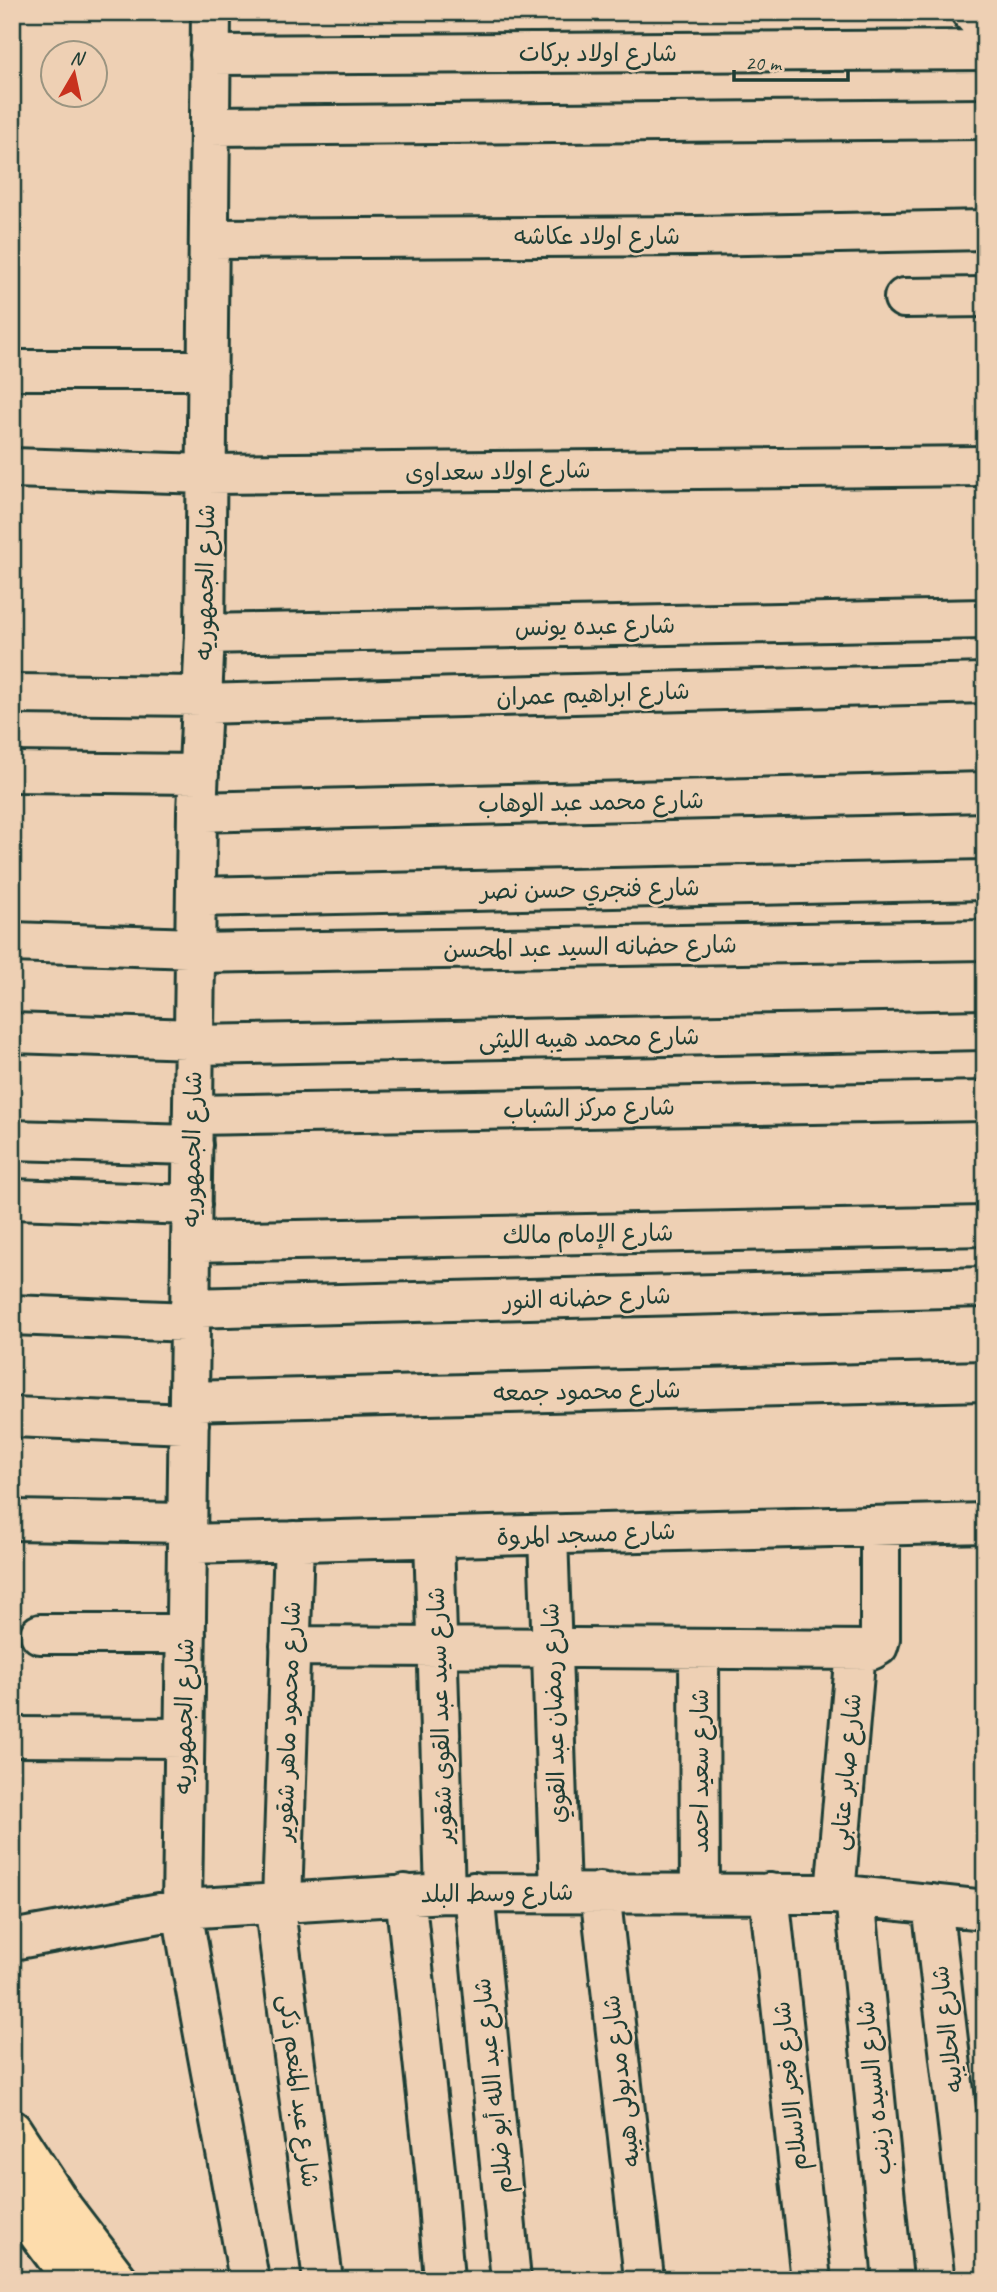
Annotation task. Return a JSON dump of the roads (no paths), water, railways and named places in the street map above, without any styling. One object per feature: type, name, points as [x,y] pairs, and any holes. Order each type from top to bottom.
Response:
[{"type":"main road","points":[[12,2130],[63,2208],[118,2280]]},
{"type":"main road","points":[[12,2193],[32,2225],[74,2280]]},
{"type":"street","name":"شارع الجمهوريه","points":[[211,12],[205,634],[197,812],[182,1909],[249,2280]]},
{"type":"street","points":[[971,12],[985,28]]},
{"type":"street","name":"شارع اولاد بركات","points":[[211,55],[985,50]]},
{"type":"street","points":[[210,125],[985,119]]},
{"type":"street","name":"شارع اولاد عكاشه","points":[[209,239],[681,236],[985,229]]},
{"type":"street","points":[[904,299],[985,298]]},
{"type":"street","points":[[12,370],[208,370]]},
{"type":"street","name":"شارع اولاد سعداوى","points":[[12,468],[207,474],[985,466]]},
{"type":"street","name":"شارع عبده يونس","points":[[205,634],[985,619]]},
{"type":"street","name":"شارع ابراهيم عمران","points":[[12,694],[201,700],[985,683]]},
{"type":"street","points":[[12,772],[199,774]]},
{"type":"street","name":"شارع محمد عبد الوهاب","points":[[197,812],[985,792]]},
{"type":"street","name":"شارع فنجري حسن نصر","points":[[196,897],[985,880]]},
{"type":"street","name":"شارع حضانه السيد عبد المحسن","points":[[12,942],[195,950],[985,940]]},
{"type":"street","name":"شارع محمد هيبه الليثى","points":[[12,1032],[194,1042],[985,1030]]},
{"type":"street","name":"شارع مركز الشباب","points":[[12,1140],[193,1130],[985,1101]]},
{"type":"street","name":"شارع الإمام مالك","points":[[12,1199],[192,1224],[985,1226]]},
{"type":"street","name":"شارع حضانه النور","points":[[12,1315],[190,1315],[985,1287]]},
{"type":"street","name":"شارع محمود جمعه","points":[[12,1417],[189,1413],[985,1381]]},
{"type":"street","name":"شارع مسجد المروة","points":[[12,1520],[294,1541],[985,1523]]},
{"type":"street","points":[[290,1646],[871,1650],[879,1643],[880,1526]]},
{"type":"street","name":"شارع رمضان عبد القوي","points":[[548,1535],[560,1892]]},
{"type":"street","name":"شارع سيد عبد القوى شقوير","points":[[434,1538],[438,1647],[459,1892]]},
{"type":"street","name":"شارع محمود ماهر شقوير","points":[[278,1902],[294,1541]]},
{"type":"street","points":[[40,1634],[186,1634]]},
{"type":"street","name":"شارع سعيد احمد","points":[[699,1649],[700,1893]]},
{"type":"street","name":"شارع صابر عتابى","points":[[845,1895],[856,1650]]},
{"type":"street","points":[[12,1737],[184,1738]]},
{"type":"street","name":"شارع وسط البلد","points":[[12,1940],[182,1909],[459,1892],[769,1893],[845,1895],[932,1904],[984,1905]]},
{"type":"street","name":"شارع عبد الله أبو ضلام","points":[[459,1892],[511,2280]]},
{"type":"street","name":"شارع مدبولى هيبه","points":[[600,1892],[643,2269]]},
{"type":"street","name":"شارع فجر الاسلام","points":[[769,1893],[811,2280]]},
{"type":"street","points":[[405,1894],[435,2165],[444,2280]]},
{"type":"street","name":"شارع السيده زينب","points":[[845,1895],[893,2280]]},
{"type":"street","name":"شارع عبد المنعم ذكى","points":[[278,1902],[323,2280]]},
{"type":"street","name":"شارع الحلايبه","points":[[932,1904],[976,2280]]}]
